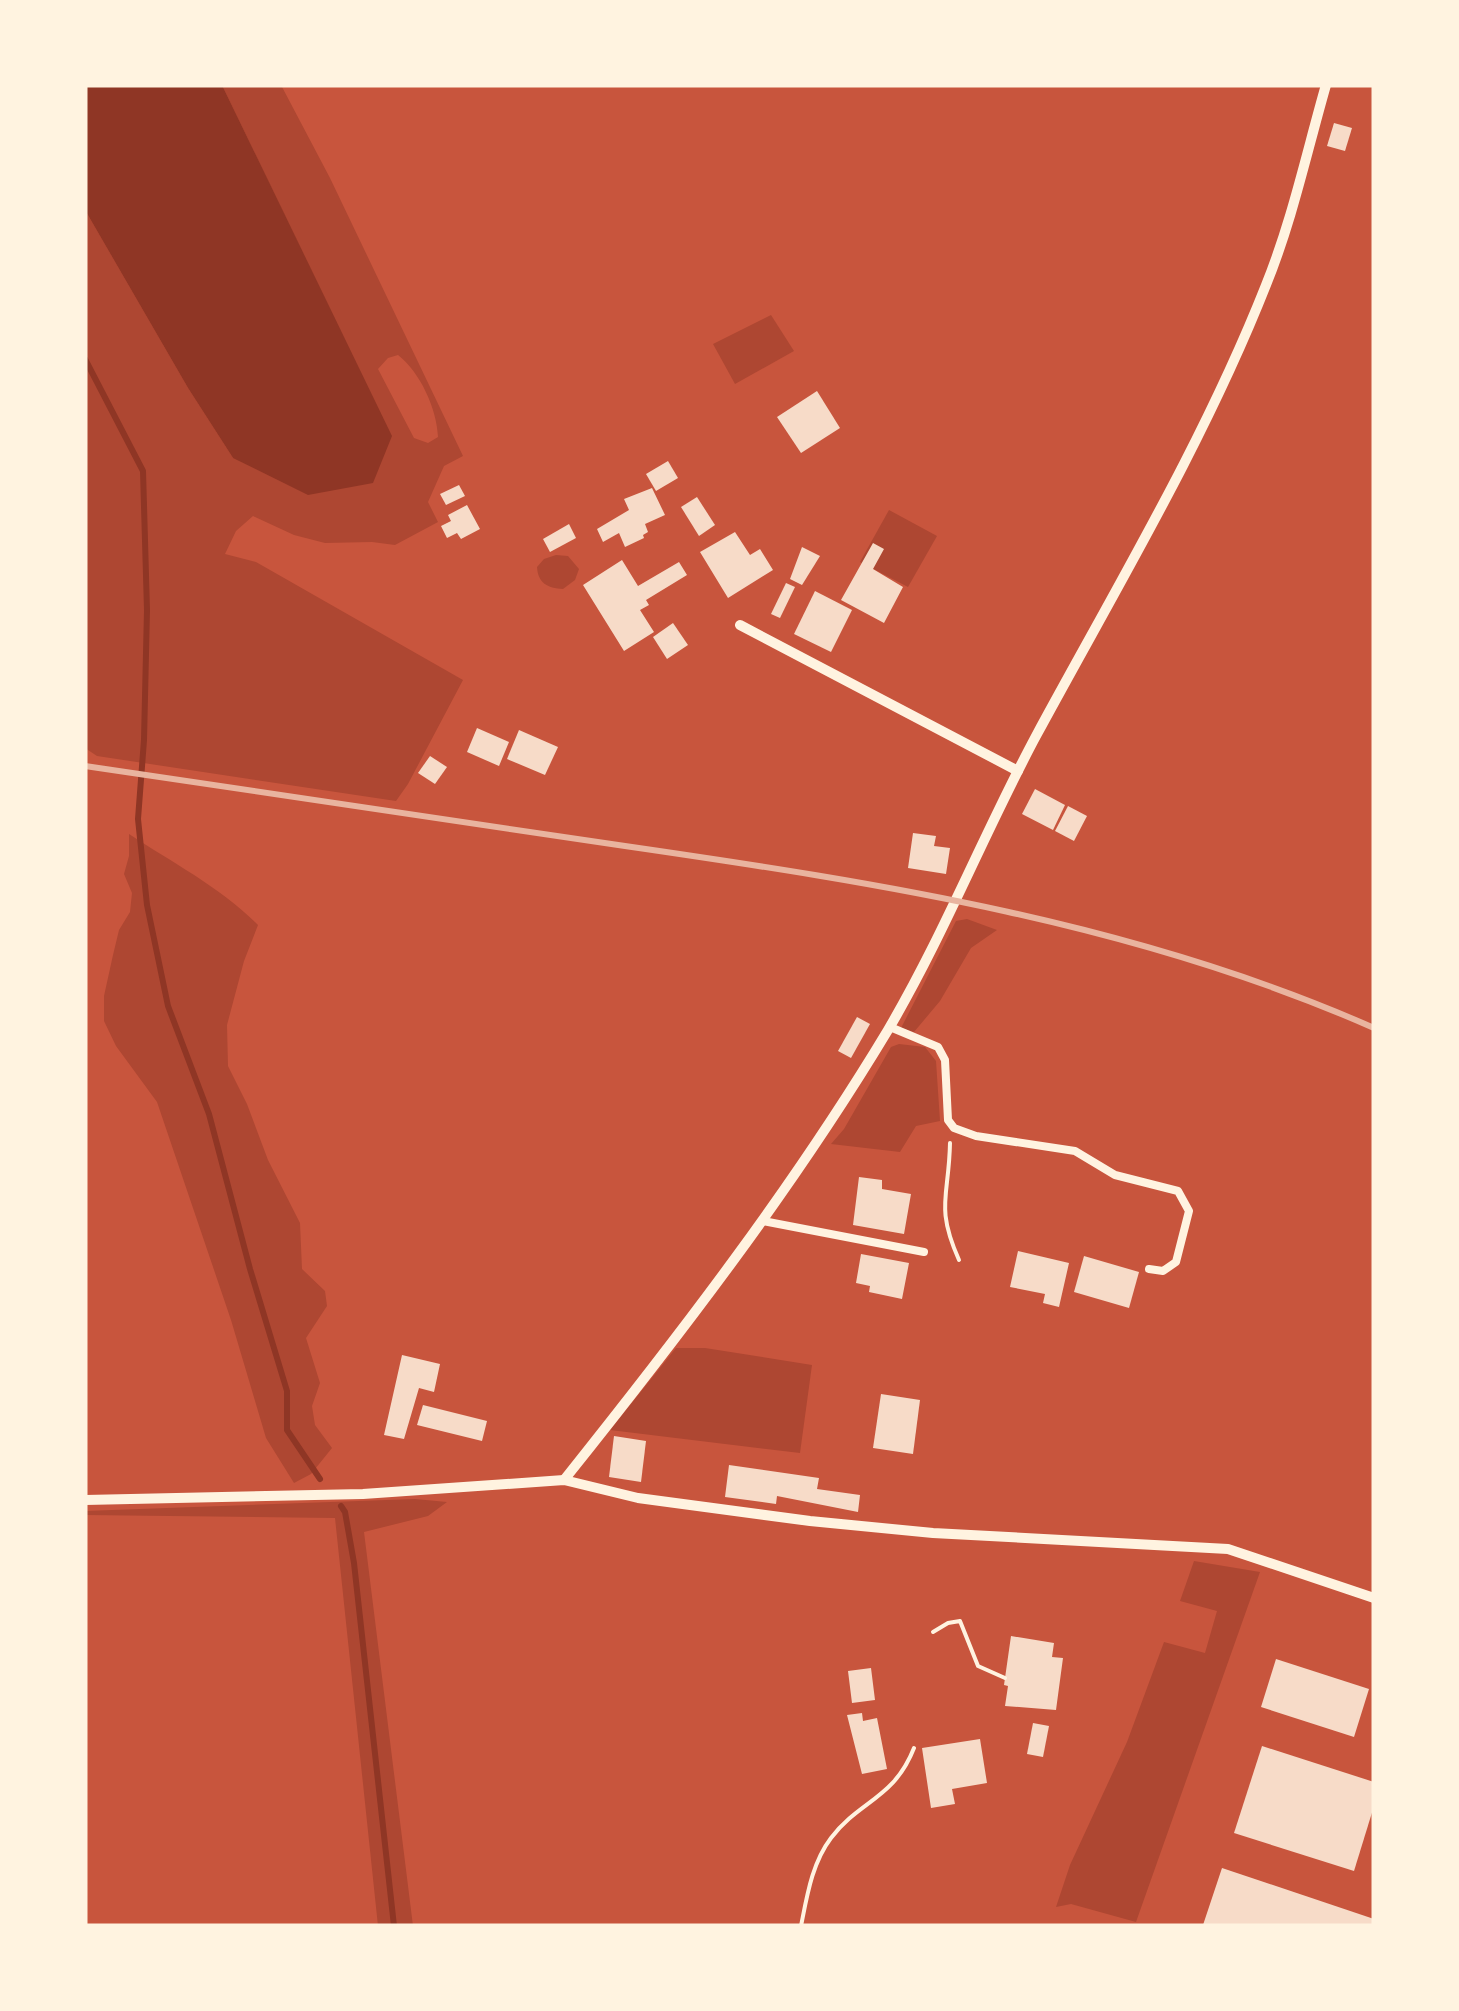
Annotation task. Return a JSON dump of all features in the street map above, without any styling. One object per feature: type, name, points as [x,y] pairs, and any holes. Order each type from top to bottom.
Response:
[{"type":"street","points":[[564,1480],[763,1220],[818,1142],[890,1027],[957,901],[1018,770],[1212,409],[1268,283],[1326,85]]},
{"type":"street","points":[[740,624],[1018,770]]},
{"type":"street","points":[[85,1500],[364,1494],[564,1480],[638,1498],[810,1521],[933,1533],[1228,1549],[1374,1598]]},
{"type":"lane","points":[[890,1027],[938,1047],[946,1060],[948,1120],[954,1128],[1075,1150],[1115,1175],[1178,1191],[1188,1210],[1176,1262],[1163,1271],[1148,1269]]},
{"type":"lane","points":[[763,1220],[924,1252]]},
{"type":"path","points":[[948,1120],[948,1170],[942,1203],[945,1229],[959,1260]]},
{"type":"path","points":[[933,1632],[960,1621],[978,1666],[1005,1678]]},
{"type":"path","points":[[802,1926],[818,1860],[831,1838],[894,1784],[914,1748]]},
{"type":"shaded area","points":[[85,85],[222,85],[392,436],[373,483],[308,495],[233,458],[85,210]]},
{"type":"shaded area","points":[[222,85],[281,85],[330,178],[463,456],[444,466],[428,502],[438,522],[395,545],[325,543],[294,535],[253,516],[236,531],[225,554],[256,562],[463,680],[396,801],[97,756],[85,748],[85,210],[233,458],[391,436]],"holes":[[[398,355],[426,392],[434,415],[438,437],[428,443],[414,438],[378,369],[388,358]]]},
{"type":"shaded area","points":[[771,315],[794,351],[735,384],[713,344]]},
{"type":"shaded area","points":[[889,510],[937,536],[908,587],[860,562]]},
{"type":"shaded area","points":[[568,556],[579,569],[575,580],[563,589],[544,584],[539,577],[537,567],[544,559]]},
{"type":"shaded area","points":[[129,834],[212,887],[258,925],[227,1025],[228,1066],[300,1223],[302,1269],[325,1291],[327,1306],[306,1338],[320,1383],[312,1406],[315,1425],[332,1448],[311,1474],[294,1483],[266,1438],[231,1320],[157,1102],[116,1046],[104,1021],[104,996],[113,955],[119,930],[130,912],[132,893],[124,874]]},
{"type":"shaded area","points":[[967,919],[997,930],[971,948],[940,1001],[914,1032],[901,1028],[956,921]]},
{"type":"shaded area","points":[[891,1047],[925,1047],[936,1061],[940,1121],[916,1126],[900,1152],[831,1144],[844,1129]]},
{"type":"shaded area","points":[[676,1348],[705,1348],[812,1365],[800,1453],[610,1430]]},
{"type":"shaded area","points":[[415,1499],[447,1502],[428,1516],[364,1532],[413,1926],[378,1926],[335,1518],[85,1515],[85,1511]]},
{"type":"shaded area","points":[[1194,1561],[1260,1572],[1136,1922],[1071,1904],[1056,1907],[1070,1865],[1127,1742],[1164,1642],[1205,1653],[1217,1611],[1180,1601]]},
{"type":"building","points":[[1334,123],[1352,128],[1345,151],[1327,146]]},
{"type":"building","points":[[817,391],[840,428],[801,453],[777,417]]},
{"type":"building","points":[[668,461],[678,478],[656,491],[646,474]]},
{"type":"building","points":[[459,485],[465,496],[446,505],[440,494]]},
{"type":"building","points":[[652,488],[665,515],[645,524],[648,532],[644,538],[625,547],[619,533],[603,542],[597,529],[629,510],[624,499]]},
{"type":"building","points":[[697,497],[715,525],[699,536],[681,507]]},
{"type":"building","points":[[467,505],[480,529],[461,539],[457,533],[447,538],[441,526],[451,521],[448,515]]},
{"type":"building","points":[[569,524],[576,538],[550,552],[543,539]]},
{"type":"building","points":[[735,532],[750,555],[760,549],[773,570],[728,598],[700,552]]},
{"type":"building","points":[[873,543],[884,549],[873,569],[903,587],[884,623],[841,600]]},
{"type":"building","points":[[802,547],[820,556],[802,585],[790,579]]},
{"type":"building","points":[[622,560],[638,586],[679,562],[687,575],[646,600],[649,605],[640,610],[654,632],[624,651],[583,585]]},
{"type":"building","points":[[786,583],[795,587],[780,618],[771,614]]},
{"type":"building","points":[[815,591],[852,610],[831,652],[794,634]]},
{"type":"building","points":[[673,623],[688,645],[667,659],[653,637]]},
{"type":"building","points":[[477,728],[509,742],[499,766],[467,752]]},
{"type":"building","points":[[519,730],[558,747],[545,775],[507,759]]},
{"type":"building","points":[[430,756],[447,767],[435,784],[418,773]]},
{"type":"building","points":[[1035,789],[1065,805],[1053,830],[1022,814]]},
{"type":"building","points":[[1068,806],[1087,816],[1074,841],[1055,831]]},
{"type":"building","points":[[913,833],[936,836],[934,846],[950,848],[946,874],[908,868]]},
{"type":"building","points":[[857,1017],[870,1024],[851,1058],[838,1051]]},
{"type":"building","points":[[859,1177],[882,1180],[882,1189],[911,1194],[904,1234],[853,1225]]},
{"type":"building","points":[[1018,1251],[1069,1263],[1059,1307],[1043,1303],[1045,1294],[1010,1287]]},
{"type":"building","points":[[861,1254],[909,1263],[902,1299],[869,1292],[870,1286],[856,1283]]},
{"type":"building","points":[[1084,1256],[1139,1272],[1129,1308],[1074,1292]]},
{"type":"building","points":[[402,1355],[440,1364],[434,1392],[419,1388],[404,1439],[384,1435]]},
{"type":"building","points":[[881,1394],[920,1400],[913,1454],[873,1448]]},
{"type":"building","points":[[423,1405],[487,1421],[482,1441],[417,1425]]},
{"type":"building","points":[[614,1436],[646,1441],[641,1482],[609,1477]]},
{"type":"building","points":[[729,1465],[819,1478],[817,1489],[860,1495],[858,1512],[777,1496],[776,1504],[725,1497]]},
{"type":"building","points":[[1011,1636],[1054,1643],[1052,1657],[1063,1658],[1056,1710],[1005,1706]]},
{"type":"building","points":[[1276,1659],[1369,1689],[1354,1737],[1261,1707]]},
{"type":"building","points":[[871,1668],[875,1700],[852,1703],[848,1671]]},
{"type":"building","points":[[862,1713],[863,1721],[877,1718],[887,1769],[862,1774],[847,1715]]},
{"type":"building","points":[[1033,1723],[1049,1726],[1043,1757],[1027,1754]]},
{"type":"building","points":[[980,1739],[987,1783],[952,1789],[955,1804],[931,1808],[922,1748]]},
{"type":"building","points":[[1262,1746],[1374,1782],[1374,1806],[1354,1871],[1234,1833]]},
{"type":"building","points":[[1222,1868],[1374,1919],[1374,1926],[1203,1925]]},
{"type":"waterway","points":[[85,359],[143,471],[147,610],[138,819],[147,905],[168,1006],[209,1114],[287,1391],[287,1430],[320,1479]]},
{"type":"waterway","points":[[341,1506],[354,1563],[394,1926]]},
{"type":"railway","points":[[85,766],[721,860],[1006,911],[1193,960],[1374,1028]]}]
